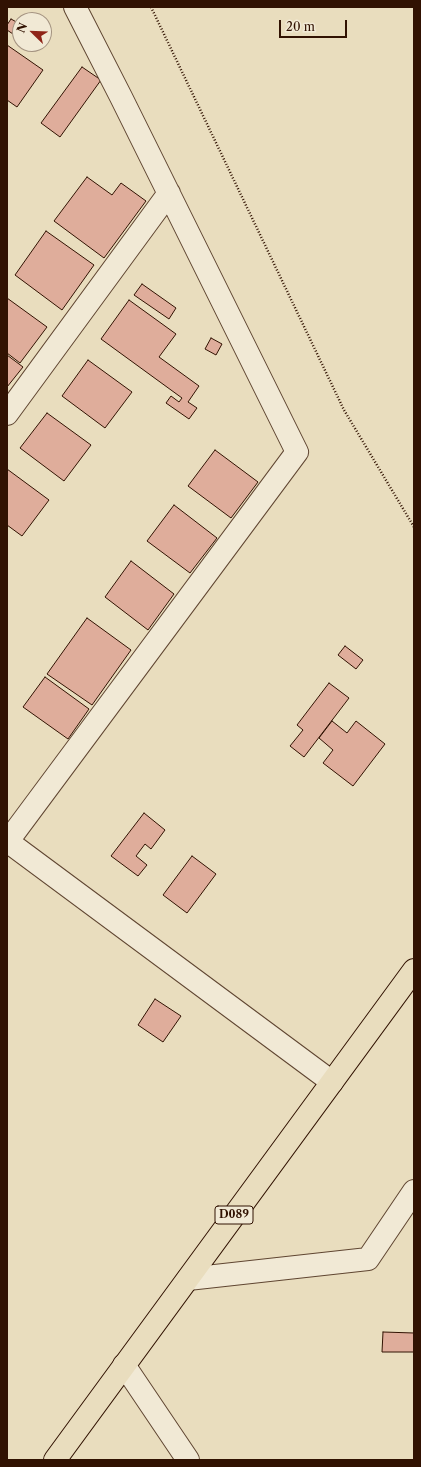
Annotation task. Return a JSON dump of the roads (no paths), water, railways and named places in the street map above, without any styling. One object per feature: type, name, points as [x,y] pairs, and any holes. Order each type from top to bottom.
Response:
[{"type":"main road","name":"D089","points":[[55,1460],[414,970]]},
{"type":"street","points":[[74,7],[169,193],[297,452],[7,841],[332,1082]]},
{"type":"street","points":[[7,414],[169,193]]},
{"type":"street","points":[[188,1279],[368,1259],[414,1191]]},
{"type":"street","points":[[124,1365],[188,1460]]}]
